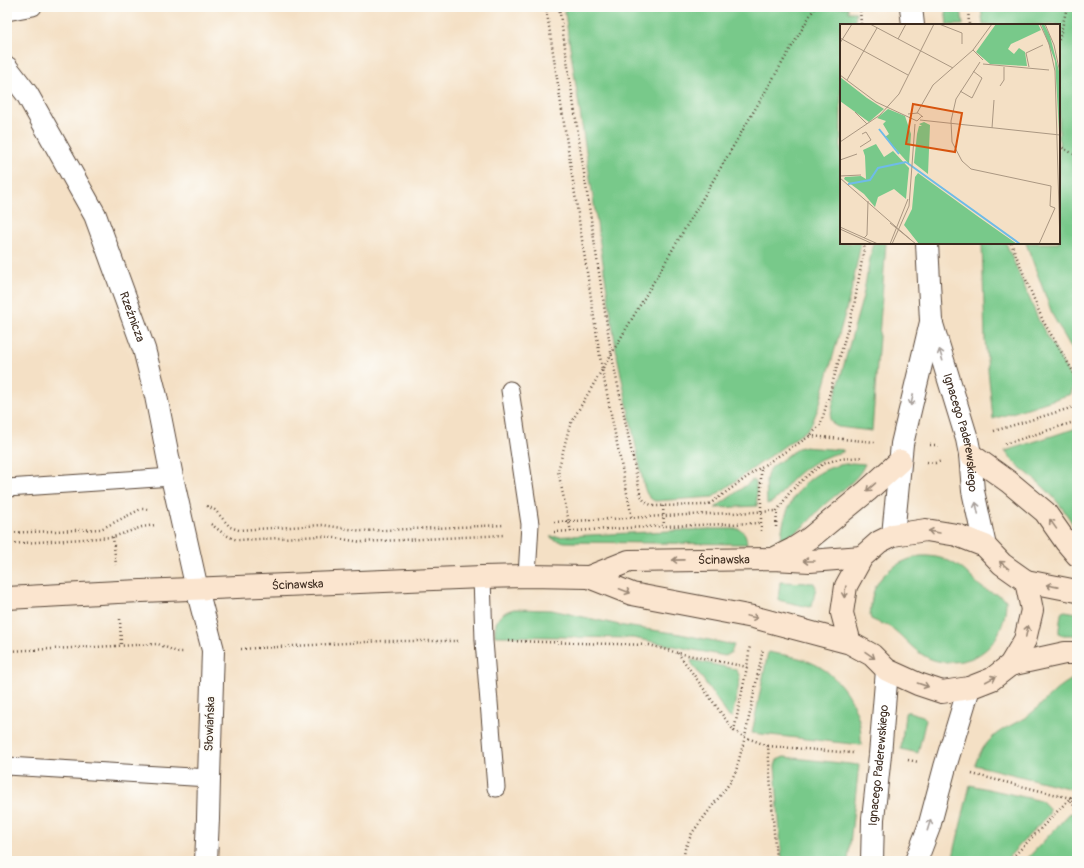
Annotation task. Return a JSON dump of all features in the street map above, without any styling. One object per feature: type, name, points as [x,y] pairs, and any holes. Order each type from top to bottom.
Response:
[{"type":"main road","points":[[970,454],[1009,482],[1045,512],[1077,555]]},
{"type":"main road","points":[[773,559],[810,538],[867,491],[900,461]]},
{"type":"main road","points":[[850,643],[842,613],[846,586],[862,558],[878,542],[893,535],[926,530],[957,535],[985,546],[1002,564],[1026,581],[1077,591]]},
{"type":"main road","name":"Ścinawska","points":[[589,577],[629,561],[773,559],[810,561],[862,558]]},
{"type":"main road","name":"Ścinawska","points":[[7,598],[482,577],[589,577],[632,594],[753,617],[850,643],[872,655],[887,670]]},
{"type":"main road","points":[[887,670],[918,684],[942,692],[969,688],[992,679],[1010,665],[1025,640],[1032,610],[1026,581]]},
{"type":"main road","points":[[1010,665],[1065,653],[1077,653]]},
{"type":"street","points":[[911,7],[913,24]]},
{"type":"street","name":"Rzeźnicza","points":[[7,68],[27,94],[95,215],[144,349],[156,396],[197,589]]},
{"type":"street","name":"Ignacego Paderewskiego","points":[[927,244],[931,321],[967,438],[974,491],[985,546]]},
{"type":"street","name":"Ignacego Paderewskiego","points":[[893,535],[902,444],[931,321]]},
{"type":"street","name":"Słowiańska","points":[[197,589],[213,650],[206,861]]},
{"type":"street","name":"Ignacego Paderewskiego","points":[[872,861],[873,819],[887,670]]},
{"type":"street","points":[[916,861],[929,827],[945,767],[969,688]]},
{"type":"lane","points":[[7,12],[33,7]]},
{"type":"lane","points":[[510,390],[529,529],[527,576]]},
{"type":"lane","points":[[7,488],[172,477]]},
{"type":"lane","points":[[482,577],[484,641],[496,788]]},
{"type":"lane","points":[[7,766],[209,778]]},
{"type":"path","points":[[546,7],[602,369],[632,518]]},
{"type":"path","points":[[559,7],[612,352],[640,493],[642,500],[647,504],[664,506],[711,503],[761,467],[810,436],[821,424],[854,306],[865,244]]},
{"type":"path","points":[[571,532],[558,471],[569,428],[602,369],[815,7]]},
{"type":"path","points":[[860,7],[861,24]]},
{"type":"path","points":[[968,7],[969,24]]},
{"type":"path","points":[[1060,36],[1068,7]]},
{"type":"path","points":[[1060,147],[1077,156]]},
{"type":"path","points":[[1011,244],[1043,321],[1077,378]]},
{"type":"path","points":[[7,544],[113,537],[208,506],[215,510],[230,528],[239,530],[323,525],[362,531],[529,529],[571,532],[664,526],[761,523]]},
{"type":"path","points":[[664,506],[664,526]]},
{"type":"path","points":[[7,533],[101,529],[141,509],[181,515],[210,523],[223,534],[238,540],[322,536],[361,542],[529,529],[569,521],[777,512]]},
{"type":"path","points":[[7,651],[158,644],[177,652],[383,642],[484,641],[649,645],[678,653],[747,667]]},
{"type":"path","points":[[678,653],[734,731],[768,746],[776,861]]},
{"type":"path","points":[[683,861],[684,849],[692,833],[729,784],[736,771],[745,737]]},
{"type":"path","points":[[1010,861],[1077,791]]},
{"type":"path","points":[[1070,798],[1077,812]]},
{"type":"green space","points":[[564,7],[848,7],[848,12],[856,12],[855,24],[840,24],[840,244],[861,244],[851,292],[819,406],[812,423],[807,430],[713,497],[655,501],[649,497],[645,489],[617,355]]},
{"type":"green space","points":[[945,7],[961,7],[963,24],[947,24]]},
{"type":"green space","points":[[981,7],[1077,7],[1077,358],[1053,316],[1026,244],[1060,244],[1060,24],[983,24]]},
{"type":"green space","points":[[873,244],[886,244],[872,431],[838,427],[834,425],[830,419],[863,296]]},
{"type":"green space","points":[[982,244],[1006,244],[1039,321],[1074,384],[1071,394],[993,419],[985,340]]},
{"type":"green space","points":[[1077,428],[1077,532],[1065,512],[1045,488],[1017,464],[1005,451]]},
{"type":"green space","points":[[803,447],[843,450],[843,452],[820,459],[807,467],[794,477],[774,501],[767,504],[766,480],[768,472],[772,467],[798,448]]},
{"type":"green space","points":[[852,463],[865,464],[857,477],[819,510],[803,527],[781,539],[782,528],[789,506],[802,487],[819,473],[835,466]]},
{"type":"green space","points":[[753,480],[756,482],[757,506],[715,508]]},
{"type":"green space","points":[[709,529],[739,529],[744,533],[747,544],[565,542],[555,540],[550,537]]},
{"type":"green space","points":[[920,556],[940,558],[952,562],[963,569],[984,589],[1006,600],[1003,623],[998,633],[992,643],[976,656],[965,660],[952,662],[934,660],[920,653],[893,629],[871,619],[871,602],[878,582],[888,571],[900,563]]},
{"type":"green space","points":[[780,582],[814,583],[816,587],[812,606],[809,607],[778,600]]},
{"type":"green space","points":[[514,609],[552,610],[624,626],[680,634],[734,645],[731,653],[725,656],[633,638],[495,636],[495,626],[498,618]]},
{"type":"green space","points":[[1065,611],[1077,613],[1077,635],[1062,635],[1059,633],[1061,614]]},
{"type":"green space","points":[[768,652],[805,660],[826,671],[840,684],[855,708],[860,724],[861,745],[752,733]]},
{"type":"green space","points":[[692,660],[735,669],[738,672],[740,679],[732,717],[729,717],[691,662]]},
{"type":"green space","points":[[1077,677],[1077,785],[1072,789],[975,765],[984,747],[990,740],[1005,728],[1029,715],[1063,684]]},
{"type":"green space","points":[[906,712],[923,716],[926,719],[918,753],[901,749]]},
{"type":"green space","points":[[784,757],[859,765],[848,861],[782,861],[775,766],[777,760]]},
{"type":"green space","points":[[970,785],[1042,801],[1049,808],[1049,814],[1005,861],[952,861]]},
{"type":"green space","points":[[1070,813],[1075,814],[1077,819],[1077,861],[1025,861]]}]
